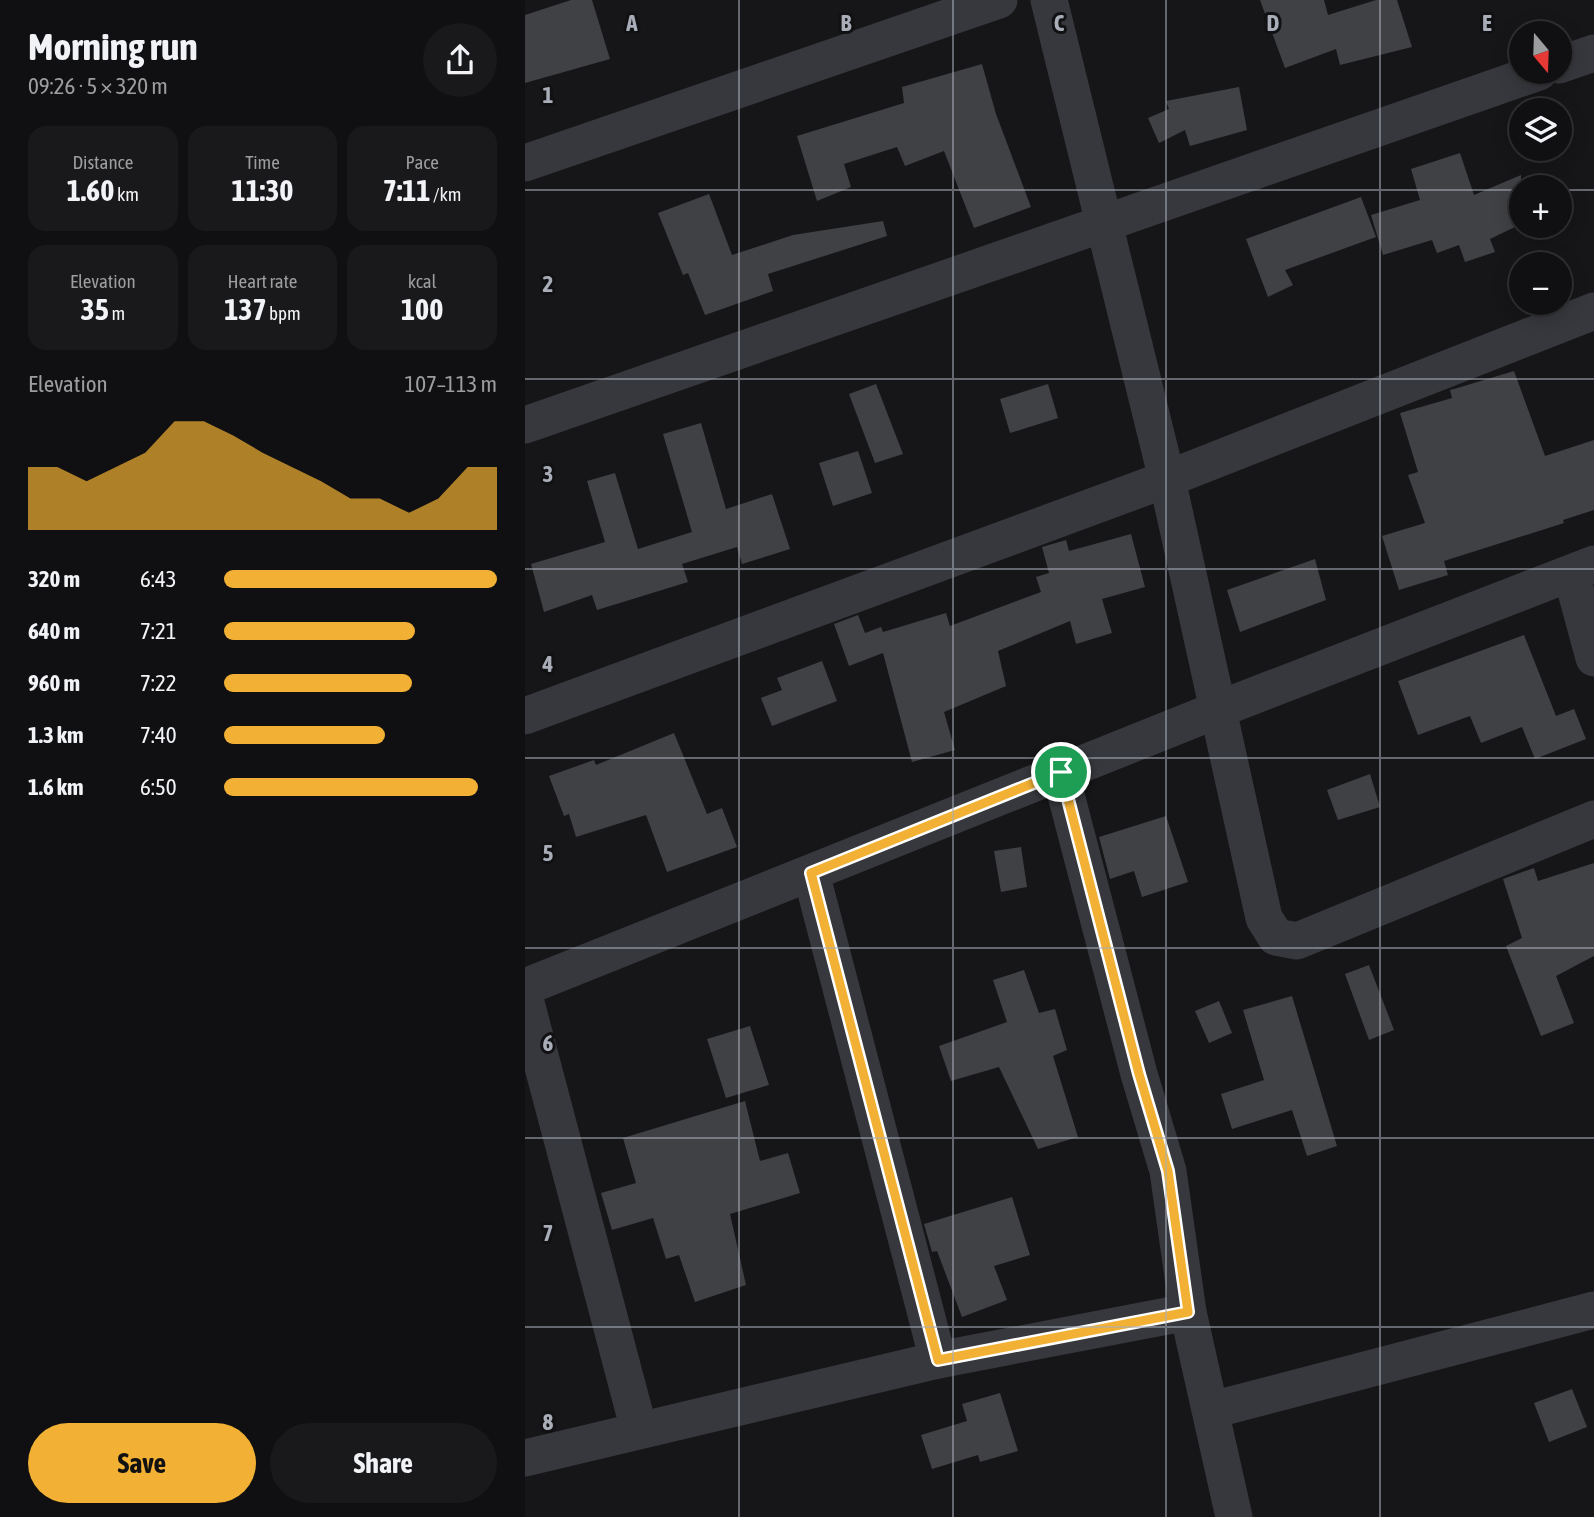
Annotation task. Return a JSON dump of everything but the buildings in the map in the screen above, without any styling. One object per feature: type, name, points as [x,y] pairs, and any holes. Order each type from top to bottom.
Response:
[{"type":"street","points":[[525,163],[999,0]]},
{"type":"street","points":[[1049,0],[1167,479],[1264,918],[1276,937],[1297,941],[1594,819]]},
{"type":"street","points":[[1572,61],[1594,53]]},
{"type":"street","points":[[525,425],[1509,82]]},
{"type":"street","points":[[525,716],[1167,479],[1594,311]]},
{"type":"street","points":[[525,987],[1217,710],[1582,569],[1594,658]]},
{"type":"street","points":[[1061,772],[1139,1074],[1168,1171],[1188,1312],[1234,1517]]},
{"type":"street","points":[[811,873],[938,1360]]},
{"type":"street","points":[[525,999],[639,1430]]},
{"type":"street","points":[[1212,1410],[1594,1310]]},
{"type":"street","points":[[525,1458],[938,1360],[1188,1312]]},
{"type":"route","points":[[1061,772],[1139,1074],[1168,1171],[1188,1312],[938,1360],[811,873],[1061,772]]}]
